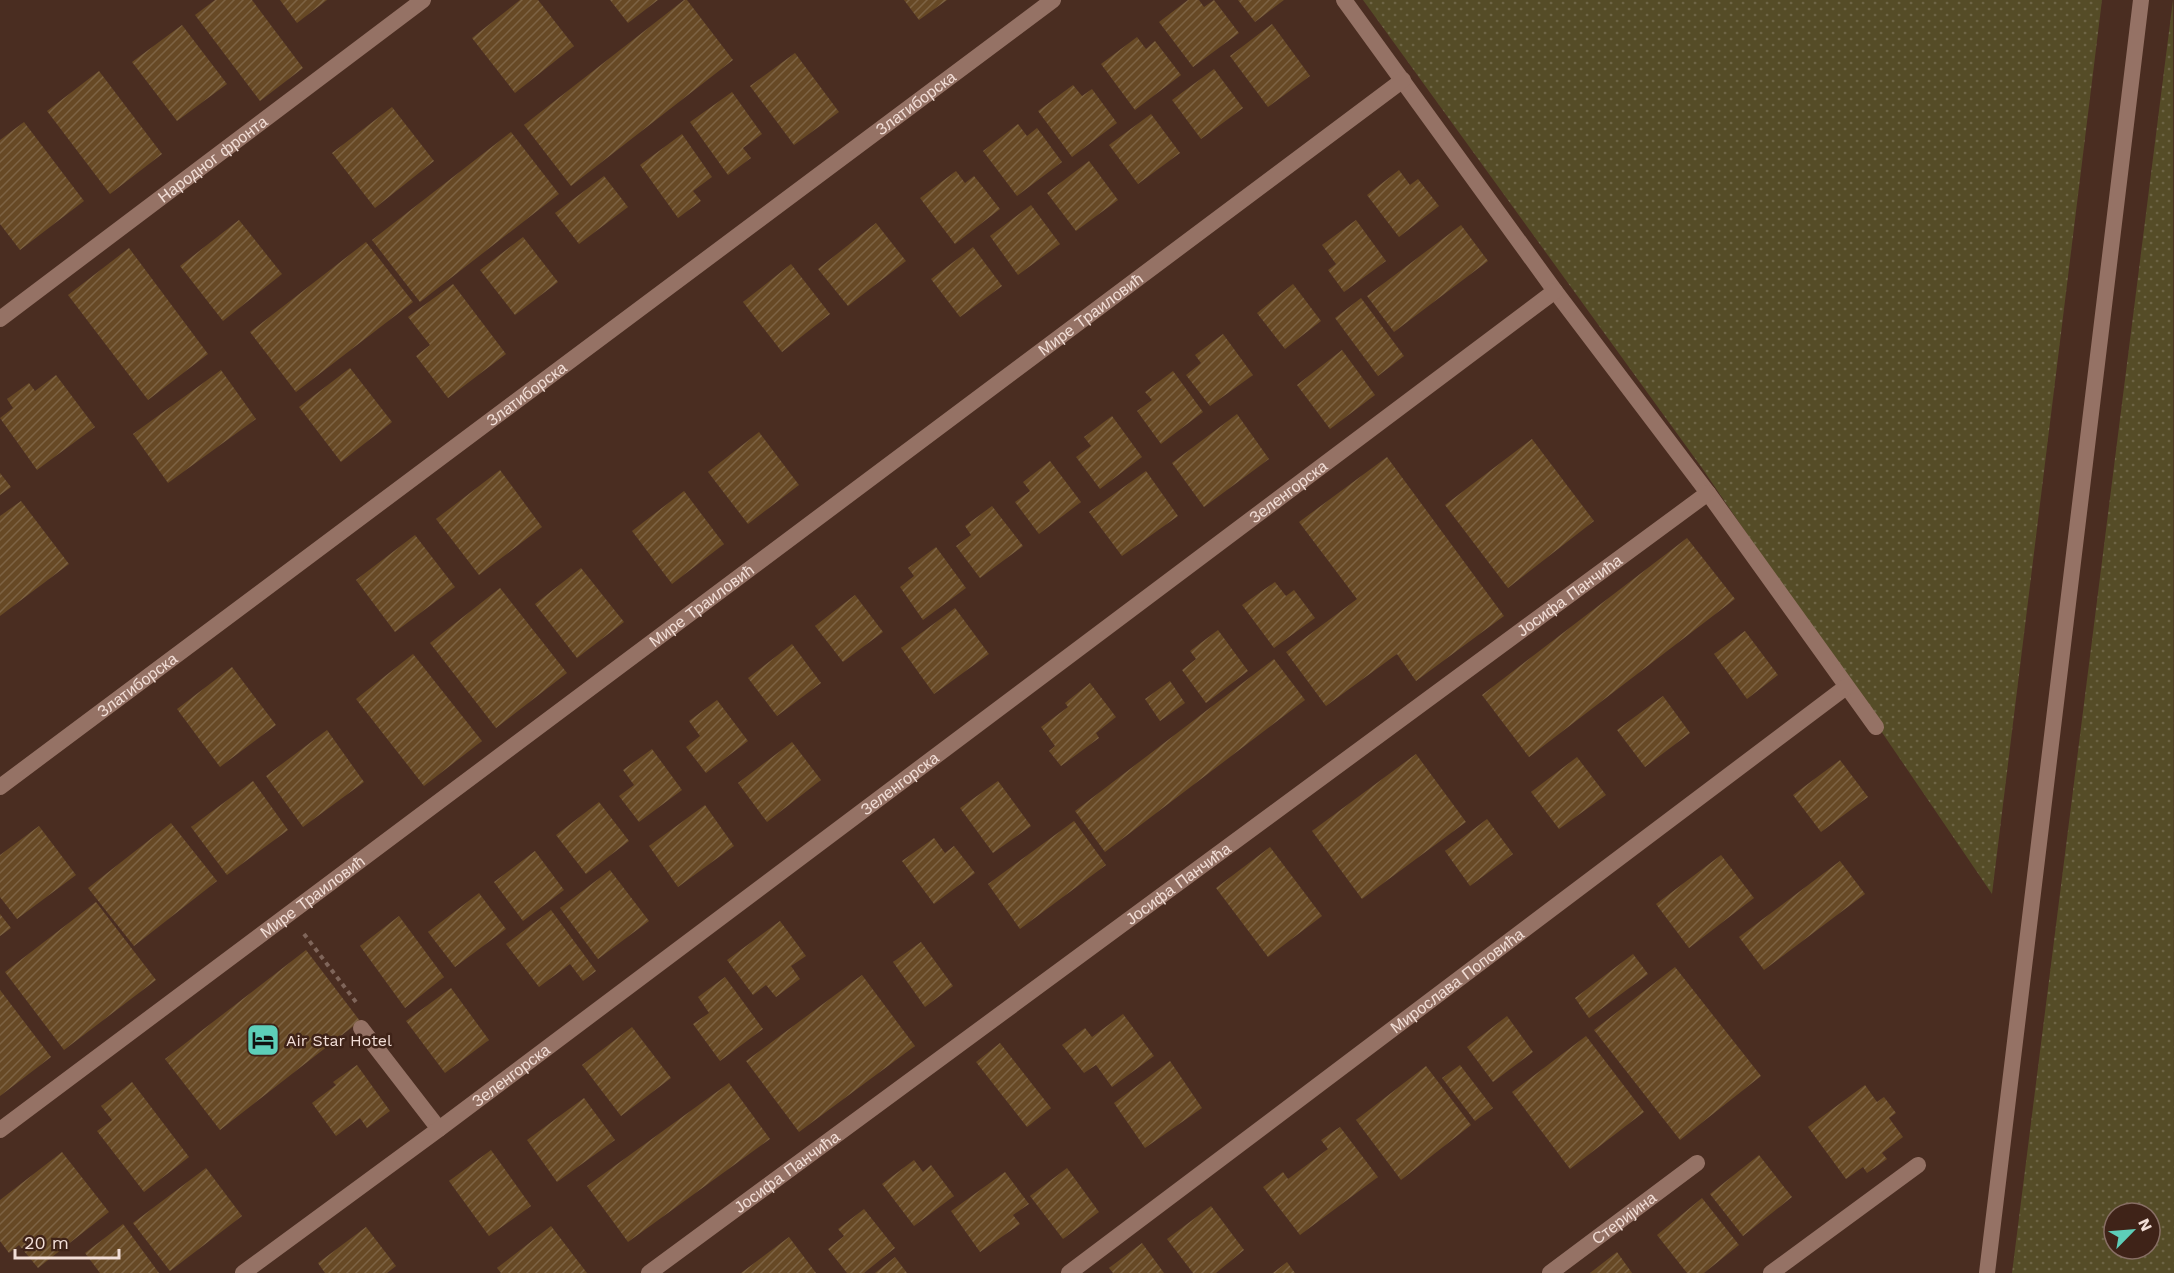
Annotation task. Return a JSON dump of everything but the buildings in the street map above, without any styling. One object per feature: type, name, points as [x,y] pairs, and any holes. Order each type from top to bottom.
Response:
[{"type":"street","name":"Народног фронта","points":[[0,319],[423,0]]},
{"type":"street","name":"Златиборска","points":[[0,788],[1053,0]]},
{"type":"street","points":[[1344,0],[1556,291],[1708,493],[1876,727]]},
{"type":"street","points":[[1987,1273],[2141,0]]},
{"type":"street","name":"Мире Траиловић","points":[[0,1130],[1403,80]]},
{"type":"street","name":"Зеленгорска","points":[[243,1273],[439,1129],[1556,291]]},
{"type":"street","name":"Јосифа Панчића","points":[[649,1273],[1708,493]]},
{"type":"street","name":"Мирослава Поповића","points":[[1070,1273],[1846,687]]},
{"type":"street","points":[[361,1028],[439,1129]]},
{"type":"street","name":"Стеријина","points":[[1550,1273],[1697,1163]]},
{"type":"street","points":[[1771,1273],[1918,1165]]},
{"type":"path","points":[[289,915],[370,1020],[361,1028]]},
{"type":"shaded area","points":[[1363,0],[2102,0],[1992,894],[1702,468]]},
{"type":"shaded area","points":[[2173,0],[2174,1273],[2012,1273]]},
{"type":"place","name":"Air Star Hotel","points":[[263,1040]]}]
